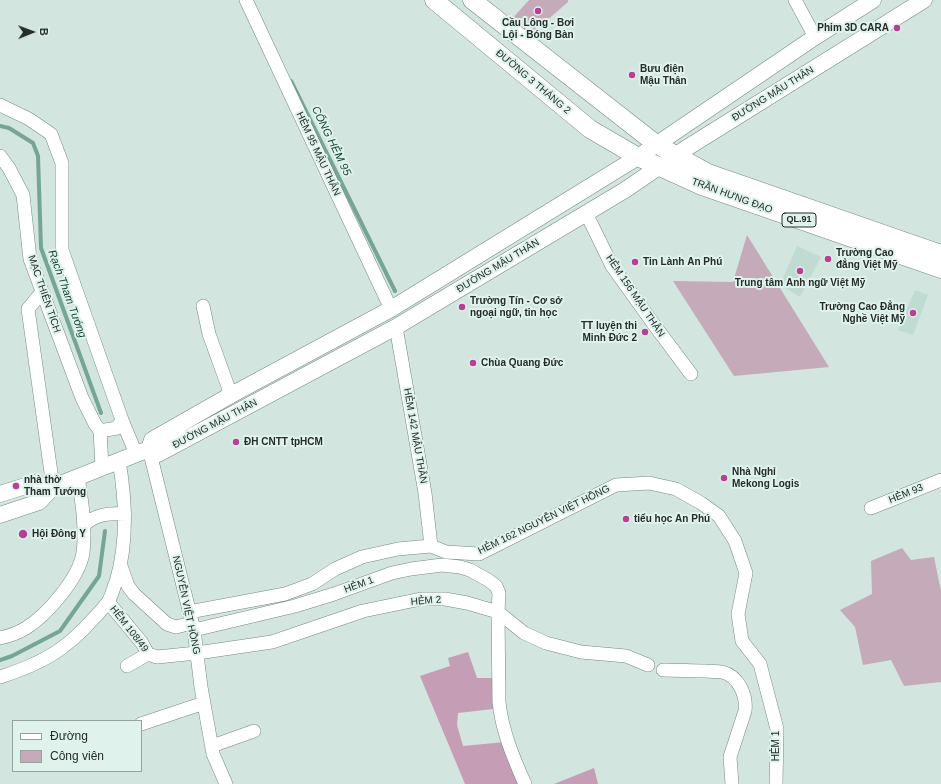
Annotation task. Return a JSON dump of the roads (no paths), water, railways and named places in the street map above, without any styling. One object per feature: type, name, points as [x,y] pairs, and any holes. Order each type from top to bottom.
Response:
[{"type":"highway","name":"ĐƯỜNG 3 THÁNG 2","points":[[434,0],[590,129],[638,157]]},
{"type":"highway","name":"QL.91","points":[[472,0],[656,144]]},
{"type":"highway","name":"TRẦN HƯNG ĐẠO","points":[[656,144],[708,173],[941,254]]},
{"type":"highway","name":"TRẦN HƯNG ĐẠO","points":[[638,157],[702,186],[941,269]]},
{"type":"main road","name":"ĐƯỜNG MẬU THÂN","points":[[0,515],[39,502],[53,487],[119,461],[145,448],[231,395],[391,308],[638,157],[815,37],[873,0]]},
{"type":"main road","name":"ĐƯỜNG MẬU THÂN","points":[[145,448],[158,454],[396,327],[625,190],[675,155],[924,0]]},
{"type":"main road","points":[[391,308],[396,327]]},
{"type":"main road","points":[[0,494],[35,483],[53,487]]},
{"type":"street","name":"HẺM 95 MẬU THÂN","points":[[246,0],[391,308]]},
{"type":"street","points":[[795,0],[815,37]]},
{"type":"street","points":[[0,105],[29,119],[51,134],[62,163],[62,250],[122,420],[117,428],[100,431]]},
{"type":"street","name":"MẠC THIÊN TÍCH","points":[[0,156],[9,168],[24,194],[30,259],[82,398],[100,431],[102,467]]},
{"type":"street","name":"HẺM 156 MẬU THÂN","points":[[586,213],[612,266],[654,326],[691,374]]},
{"type":"street","points":[[42,292],[28,309],[53,487]]},
{"type":"street","points":[[203,306],[209,334],[231,395]]},
{"type":"street","name":"HẺM 142 MẬU THÂN","points":[[396,327],[411,420],[425,493],[431,546]]},
{"type":"street","name":"NGUYỄN VIỆT HỒNG","points":[[122,420],[145,448],[192,622],[213,754],[226,784]]},
{"type":"street","points":[[0,677],[38,663],[59,651],[86,627],[108,602],[121,566],[124,546],[124,488],[119,461]]},
{"type":"street","points":[[0,638],[11,636],[26,627],[48,610],[64,591],[76,571],[82,555],[84,525],[82,499],[78,477]]},
{"type":"street","name":"HẺM 93","points":[[871,508],[941,480]]},
{"type":"street","name":"HẺM 162 NGUYỄN VIỆT HỒNG","points":[[192,622],[285,594],[312,584],[335,569],[362,557],[398,549],[431,546],[446,552],[479,554],[616,485],[649,483],[676,489],[701,504],[719,516],[736,541],[746,573],[738,614],[742,641],[760,664],[772,709]]},
{"type":"street","points":[[84,525],[100,515],[111,513],[125,514]]},
{"type":"street","name":"HẺM 1","points":[[192,622],[295,606],[334,594],[392,573],[442,565],[470,570],[496,586],[499,593],[498,612]]},
{"type":"street","points":[[121,566],[128,586],[134,594],[167,624],[176,627],[192,622]]},
{"type":"street","name":"HẺM 2","points":[[197,653],[272,642],[363,611],[421,599],[445,599],[467,603],[498,612],[524,633],[546,643],[580,652],[626,656],[648,665]]},
{"type":"street","name":"HẼM 108/49","points":[[108,602],[142,643],[148,654],[157,657],[197,653]]},
{"type":"street","points":[[498,612],[500,716],[513,757],[525,784]]},
{"type":"street","points":[[126,666],[148,654]]},
{"type":"street","points":[[663,670],[723,672],[732,677],[739,684],[744,694],[746,704],[730,757],[732,784]]},
{"type":"street","points":[[142,724],[204,703]]},
{"type":"street","name":"HẺM 1","points":[[772,709],[777,728],[776,784]]},
{"type":"street","points":[[212,746],[254,731]]},
{"type":"waterway","name":"CỐNG HẺM 95","points":[[291,81],[395,291]]},
{"type":"waterway","name":"Rạch Tham Tướng","points":[[0,126],[9,128],[33,143],[38,156],[41,248],[101,413]]},
{"type":"waterway","name":"Rạch Tham Tướng","points":[[0,660],[12,656],[60,631],[99,576],[105,531]]},
{"type":"place","name":"Cầu Lông - Bơi Lội - Bóng Bàn","points":[[538,11]]},
{"type":"place","name":"Phim 3D CARA","points":[[897,28]]},
{"type":"place","name":"Bưu điện Mậu Thân","points":[[632,75]]},
{"type":"place","name":"Trường Cao đẳng Việt Mỹ","points":[[828,259]]},
{"type":"place","name":"Tin Lành An Phú","points":[[635,262]]},
{"type":"place","name":"Trung tâm Anh ngữ Việt Mỹ","points":[[800,271]]},
{"type":"place","name":"Trường Tín - Cơ sở ngoại ngữ, tin học","points":[[462,307]]},
{"type":"place","name":"Trường Cao Đẳng Nghề Việt Mỹ","points":[[913,313]]},
{"type":"place","name":"TT luyện thi Minh Đức 2","points":[[645,332]]},
{"type":"place","name":"Chùa Quang Đức","points":[[473,363]]},
{"type":"place","name":"ĐH CNTT tpHCM","points":[[236,442]]},
{"type":"place","name":"Nhà Nghỉ Mekong Logis","points":[[724,478]]},
{"type":"place","name":"nhà thờ Tham Tướng","points":[[16,486]]},
{"type":"place","name":"tiểu học An Phú","points":[[626,519]]},
{"type":"place","name":"Hội Đông Y","points":[[23,534]]}]
